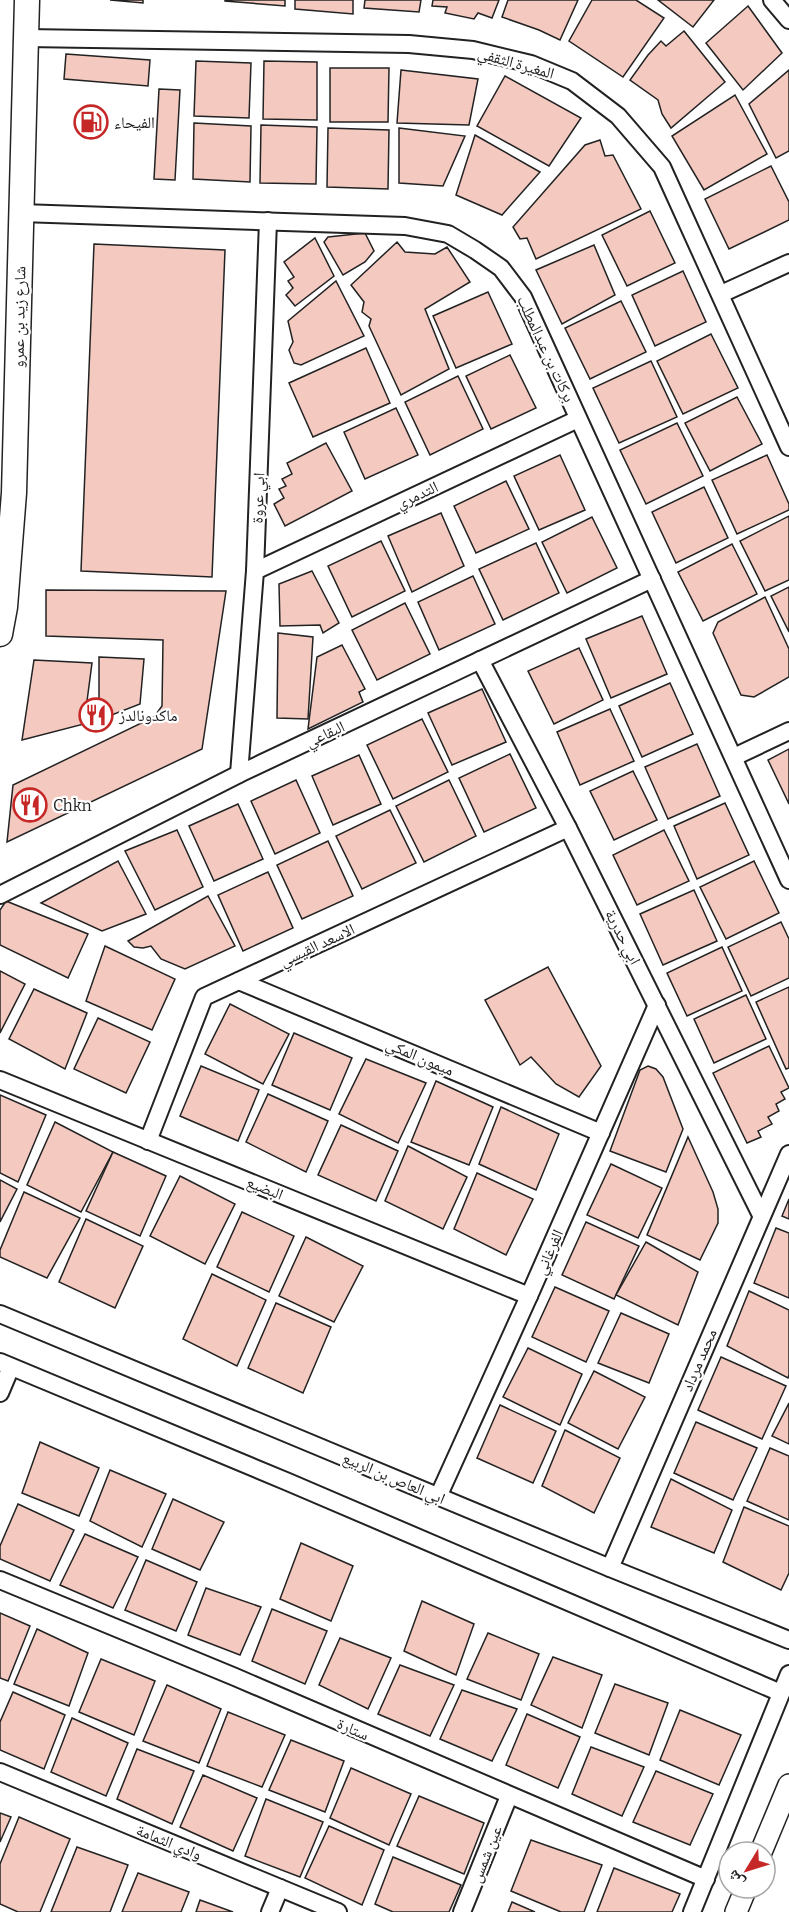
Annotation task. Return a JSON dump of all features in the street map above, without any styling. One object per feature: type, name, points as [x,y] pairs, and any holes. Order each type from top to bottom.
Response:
[{"type":"main road","name":"شارع زيد بن عمرو","points":[[0,634],[5,607],[5,557],[14,493],[27,0]]},
{"type":"street","points":[[772,0],[789,20]]},
{"type":"street","name":"المغيرة الثقفي","points":[[26,38],[409,44],[473,50],[531,64],[572,81],[618,116],[662,167],[789,447]]},
{"type":"street","name":"بركات بن عبدالمطلب","points":[[21,213],[405,226],[448,234],[501,268],[523,297],[789,880]]},
{"type":"street","name":"ابي عروة","points":[[239,774],[255,571],[268,221]]},
{"type":"street","points":[[721,294],[787,268]]},
{"type":"street","name":"التدمري","points":[[255,571],[578,418]]},
{"type":"street","name":"البقاعي","points":[[0,895],[239,774],[652,579]]},
{"type":"street","name":"ابي حدرية","points":[[480,660],[568,828],[762,1215]]},
{"type":"street","points":[[734,758],[789,731]]},
{"type":"street","name":"الاسعد القيسي","points":[[148,1141],[204,998],[568,828]]},
{"type":"street","name":"ميمون المكي","points":[[239,981],[601,1132]]},
{"type":"street","name":"الفرغاني","points":[[438,1497],[530,1296],[657,1005]]},
{"type":"street","name":"البضيع","points":[[0,1080],[530,1296]]},
{"type":"street","name":"محمد مرداد","points":[[610,1568],[789,1154]]},
{"type":"street","name":"ابي العاص بن الربيع","points":[[0,1314],[438,1497],[789,1640]]},
{"type":"street","points":[[0,1393],[6,1364],[781,1693]]},
{"type":"street","name":"ستارة","points":[[0,1580],[235,1677],[706,1879]]},
{"type":"street","points":[[692,1912],[789,1674]]},
{"type":"street","name":"وادي الثمامة","points":[[0,1772],[338,1912]]},
{"type":"street","points":[[766,1840],[789,1785]]},
{"type":"street","name":"عين شمس","points":[[462,1912],[509,1796]]},
{"type":"street","points":[[270,1912],[280,1888]]},
{"type":"building","points":[[110,0],[143,0],[143,3]]},
{"type":"building","points":[[285,0],[285,6],[225,1]]},
{"type":"building","points":[[295,0],[353,0],[353,14],[295,9]]},
{"type":"building","points":[[365,0],[421,0],[419,12],[364,8]]},
{"type":"building","points":[[433,0],[499,0],[492,18],[478,13],[474,19],[445,13],[447,7],[432,6]]},
{"type":"building","points":[[508,0],[578,0],[560,40],[502,17]]},
{"type":"building","points":[[592,0],[636,0],[664,18],[623,77],[569,41]]},
{"type":"building","points":[[658,0],[714,0],[693,27]]},
{"type":"building","points":[[748,6],[782,53],[743,90],[706,43]]},
{"type":"building","points":[[684,31],[725,82],[671,128],[662,114],[658,100],[630,80],[661,41],[666,46]]},
{"type":"building","points":[[66,54],[150,60],[148,86],[64,79]]},
{"type":"building","points":[[196,61],[251,63],[249,118],[194,116]]},
{"type":"building","points":[[264,61],[317,62],[317,120],[263,119]]},
{"type":"building","points":[[330,68],[389,68],[388,122],[330,122]]},
{"type":"building","points":[[401,70],[478,79],[469,125],[397,123]]},
{"type":"building","points":[[789,70],[789,151],[776,158],[749,104]]},
{"type":"building","points":[[505,76],[581,118],[549,166],[477,126]]},
{"type":"building","points":[[159,89],[180,90],[175,180],[154,179]]},
{"type":"building","points":[[735,95],[767,154],[704,190],[672,136]]},
{"type":"building","points":[[194,123],[251,126],[250,182],[193,179]]},
{"type":"building","points":[[261,125],[317,127],[316,184],[260,183]]},
{"type":"building","points":[[328,128],[389,130],[388,189],[327,187]]},
{"type":"building","points":[[399,128],[465,136],[443,186],[399,183]]},
{"type":"building","points":[[475,135],[540,172],[502,215],[456,195]]},
{"type":"building","points":[[600,140],[605,156],[613,155],[641,209],[536,259],[527,238],[520,239],[513,227],[585,145]]},
{"type":"building","points":[[771,166],[789,202],[789,220],[729,249],[705,199]]},
{"type":"building","points":[[650,211],[675,263],[627,286],[602,235]]},
{"type":"building","points":[[365,233],[374,251],[365,262],[343,275],[324,242],[328,237]]},
{"type":"building","points":[[315,238],[334,276],[295,306],[286,295],[293,288],[288,281],[294,277],[284,262]]},
{"type":"building","points":[[397,242],[405,252],[435,254],[447,247],[470,282],[425,309],[449,369],[401,395],[369,326],[371,319],[362,312],[364,302],[351,285]]},
{"type":"building","points":[[94,244],[225,250],[212,577],[81,571]]},
{"type":"building","points":[[594,245],[615,295],[562,324],[536,270]]},
{"type":"building","points":[[683,271],[706,322],[655,346],[632,295]]},
{"type":"building","points":[[336,281],[364,336],[301,365],[294,363],[289,350],[293,342],[288,321]]},
{"type":"building","points":[[488,292],[512,344],[456,368],[433,316]]},
{"type":"building","points":[[621,301],[646,352],[590,379],[565,328]]},
{"type":"building","points":[[711,334],[738,388],[683,414],[657,361]]},
{"type":"building","points":[[366,348],[390,403],[313,437],[289,383]]},
{"type":"building","points":[[510,355],[536,408],[491,429],[466,376]]},
{"type":"building","points":[[651,361],[677,417],[619,443],[593,388]]},
{"type":"building","points":[[458,376],[483,429],[430,455],[405,402]]},
{"type":"building","points":[[737,397],[762,444],[710,471],[685,423]]},
{"type":"building","points":[[396,408],[418,455],[365,479],[344,432]]},
{"type":"building","points":[[677,423],[703,476],[646,504],[620,450]]},
{"type":"building","points":[[326,443],[352,491],[285,526],[274,504],[284,498],[279,489],[286,486],[282,479],[292,474],[287,463]]},
{"type":"building","points":[[560,455],[585,510],[539,530],[514,476]]},
{"type":"building","points":[[767,455],[789,504],[789,510],[737,534],[712,480]]},
{"type":"building","points":[[506,481],[529,529],[476,553],[454,506]]},
{"type":"building","points":[[704,487],[728,538],[676,563],[652,512]]},
{"type":"building","points":[[441,513],[464,566],[412,592],[388,536]]},
{"type":"building","points":[[789,516],[789,580],[765,591],[740,541]]},
{"type":"building","points":[[592,517],[617,568],[567,593],[542,542]]},
{"type":"building","points":[[381,541],[405,591],[352,617],[328,566]]},
{"type":"building","points":[[536,543],[559,593],[503,620],[479,569]]},
{"type":"building","points":[[732,544],[757,594],[703,621],[678,572]]},
{"type":"building","points":[[312,571],[339,623],[323,633],[320,625],[280,626],[279,584]]},
{"type":"building","points":[[473,576],[495,624],[439,650],[418,602]]},
{"type":"building","points":[[789,587],[789,632],[771,596]]},
{"type":"building","points":[[46,590],[226,591],[202,749],[7,842],[13,785],[154,717],[162,706],[163,640],[46,636]]},
{"type":"building","points":[[765,597],[789,649],[789,677],[754,697],[741,695],[713,633],[718,622]]},
{"type":"building","points":[[405,603],[430,654],[377,680],[352,630]]},
{"type":"building","points":[[642,616],[667,674],[611,698],[586,639]]},
{"type":"building","points":[[278,633],[313,637],[308,719],[277,718]]},
{"type":"building","points":[[342,645],[365,689],[359,692],[363,702],[308,729],[317,657]]},
{"type":"building","points":[[579,648],[603,700],[554,724],[528,671]]},
{"type":"building","points":[[99,657],[144,659],[140,704],[99,720]]},
{"type":"building","points":[[34,660],[92,663],[84,724],[22,740]]},
{"type":"building","points":[[670,683],[693,734],[642,757],[619,706]]},
{"type":"building","points":[[482,689],[506,742],[452,765],[428,713]]},
{"type":"building","points":[[610,709],[634,761],[580,785],[557,732]]},
{"type":"building","points":[[422,719],[448,772],[393,799],[367,745]]},
{"type":"building","points":[[697,744],[720,796],[668,819],[645,767]]},
{"type":"building","points":[[789,749],[789,804],[768,760]]},
{"type":"building","points":[[510,754],[536,808],[484,832],[459,778]]},
{"type":"building","points":[[359,755],[381,804],[333,825],[312,776]]},
{"type":"building","points":[[633,771],[657,820],[614,840],[590,791]]},
{"type":"building","points":[[296,780],[320,833],[275,854],[251,801]]},
{"type":"building","points":[[449,780],[476,836],[424,862],[396,806]]},
{"type":"building","points":[[725,803],[749,855],[697,879],[674,826]]},
{"type":"building","points":[[238,804],[263,859],[214,881],[189,826]]},
{"type":"building","points":[[390,810],[416,863],[362,889],[336,836]]},
{"type":"building","points":[[177,830],[203,887],[155,910],[125,851]]},
{"type":"building","points":[[664,830],[689,881],[637,905],[613,855]]},
{"type":"building","points":[[328,841],[353,896],[302,919],[277,865]]},
{"type":"building","points":[[118,861],[146,914],[102,931],[41,903]]},
{"type":"building","points":[[754,861],[779,913],[726,939],[700,887]]},
{"type":"building","points":[[268,872],[293,928],[243,951],[218,895]]},
{"type":"building","points":[[694,890],[717,941],[663,965],[640,914]]},
{"type":"building","points":[[208,896],[235,946],[185,969],[161,959],[151,946],[134,947],[128,941]]},
{"type":"building","points":[[6,901],[88,934],[68,978],[0,945],[0,910]]},
{"type":"building","points":[[781,922],[789,939],[789,978],[751,996],[728,947]]},
{"type":"building","points":[[105,946],[175,979],[152,1030],[86,1001]]},
{"type":"building","points":[[722,947],[742,991],[687,1016],[667,973]]},
{"type":"building","points":[[548,967],[601,1066],[579,1097],[556,1084],[531,1057],[520,1065],[485,1000]]},
{"type":"building","points":[[0,971],[25,984],[0,1033]]},
{"type":"building","points":[[789,987],[789,1068],[786,1069],[756,1002]]},
{"type":"building","points":[[34,989],[87,1013],[65,1069],[9,1039]]},
{"type":"building","points":[[746,995],[766,1039],[714,1063],[694,1019]]},
{"type":"building","points":[[230,1004],[289,1034],[263,1084],[205,1054]]},
{"type":"building","points":[[98,1018],[150,1042],[126,1093],[74,1069]]},
{"type":"building","points":[[294,1033],[352,1058],[330,1110],[272,1085]]},
{"type":"building","points":[[769,1046],[789,1088],[781,1092],[785,1099],[776,1104],[779,1111],[768,1117],[772,1124],[758,1131],[761,1137],[747,1143],[713,1073]]},
{"type":"building","points":[[366,1059],[426,1083],[398,1143],[339,1114]]},
{"type":"building","points":[[201,1066],[259,1090],[238,1141],[180,1116]]},
{"type":"building","points":[[648,1066],[656,1069],[663,1077],[683,1129],[666,1172],[610,1151],[640,1070]]},
{"type":"building","points":[[436,1081],[493,1107],[469,1165],[411,1142]]},
{"type":"building","points":[[268,1094],[328,1121],[306,1172],[246,1142]]},
{"type":"building","points":[[0,1095],[46,1115],[18,1182],[0,1173]]},
{"type":"building","points":[[501,1107],[559,1134],[536,1190],[479,1164]]},
{"type":"building","points":[[55,1122],[113,1152],[81,1212],[27,1185]]},
{"type":"building","points":[[341,1125],[398,1151],[376,1201],[318,1175]]},
{"type":"building","points":[[688,1137],[713,1192],[718,1209],[718,1223],[700,1260],[647,1235]]},
{"type":"building","points":[[408,1146],[467,1177],[443,1229],[385,1201]]},
{"type":"building","points":[[113,1152],[166,1176],[140,1236],[86,1211]]},
{"type":"building","points":[[611,1164],[662,1188],[638,1238],[587,1215]]},
{"type":"building","points":[[477,1173],[533,1199],[506,1255],[454,1229]]},
{"type":"building","points":[[180,1176],[235,1204],[205,1264],[150,1236]]},
{"type":"building","points":[[0,1180],[17,1189],[0,1222]]},
{"type":"building","points":[[24,1192],[80,1218],[47,1278],[0,1257],[0,1250]]},
{"type":"building","points":[[789,1199],[789,1219],[782,1216]]},
{"type":"building","points":[[242,1212],[294,1236],[269,1292],[217,1267]]},
{"type":"building","points":[[86,1219],[143,1246],[115,1308],[59,1282]]},
{"type":"building","points":[[586,1222],[639,1246],[614,1299],[562,1275]]},
{"type":"building","points":[[776,1228],[789,1233],[789,1298],[754,1283]]},
{"type":"building","points":[[306,1237],[363,1266],[334,1322],[279,1296]]},
{"type":"building","points":[[646,1242],[698,1272],[678,1325],[616,1295]]},
{"type":"building","points":[[212,1274],[266,1300],[237,1366],[183,1339]]},
{"type":"building","points":[[555,1287],[609,1311],[586,1362],[532,1337]]},
{"type":"building","points":[[749,1291],[789,1310],[788,1378],[727,1346]]},
{"type":"building","points":[[276,1303],[331,1327],[303,1393],[248,1368]]},
{"type":"building","points":[[621,1313],[669,1334],[649,1383],[598,1363]]},
{"type":"building","points":[[528,1348],[582,1374],[560,1425],[503,1397]]},
{"type":"building","points":[[721,1357],[786,1386],[762,1439],[698,1410]]},
{"type":"building","points":[[594,1371],[645,1397],[618,1449],[568,1423]]},
{"type":"building","points":[[789,1403],[789,1444],[772,1436]]},
{"type":"building","points":[[500,1405],[556,1431],[533,1483],[477,1458]]},
{"type":"building","points":[[696,1422],[757,1448],[733,1500],[674,1473]]},
{"type":"building","points":[[565,1430],[620,1458],[594,1513],[542,1486]]},
{"type":"building","points":[[40,1442],[99,1468],[79,1516],[22,1493]]},
{"type":"building","points":[[770,1448],[789,1456],[789,1520],[747,1501]]},
{"type":"building","points":[[110,1470],[166,1494],[142,1547],[90,1521]]},
{"type":"building","points":[[671,1479],[732,1510],[714,1553],[651,1527]]},
{"type":"building","points":[[173,1499],[224,1522],[200,1570],[152,1549]]},
{"type":"building","points":[[18,1504],[74,1530],[50,1581],[0,1559],[0,1546]]},
{"type":"building","points":[[744,1507],[789,1526],[789,1573],[781,1590],[723,1562]]},
{"type":"building","points":[[85,1534],[138,1557],[113,1608],[60,1585]]},
{"type":"building","points":[[301,1543],[353,1566],[331,1621],[280,1599]]},
{"type":"building","points":[[146,1560],[197,1582],[176,1631],[125,1610]]},
{"type":"building","points":[[206,1588],[261,1607],[240,1655],[188,1635]]},
{"type":"building","points":[[422,1601],[474,1624],[456,1675],[404,1651]]},
{"type":"building","points":[[272,1609],[327,1631],[305,1684],[252,1661]]},
{"type":"building","points":[[0,1613],[30,1626],[8,1681],[0,1678]]},
{"type":"building","points":[[37,1629],[88,1653],[69,1706],[14,1684]]},
{"type":"building","points":[[488,1633],[539,1654],[521,1700],[467,1679]]},
{"type":"building","points":[[340,1638],[391,1658],[368,1709],[319,1685]]},
{"type":"building","points":[[553,1657],[602,1675],[582,1728],[531,1705]]},
{"type":"building","points":[[101,1659],[155,1681],[134,1735],[79,1712]]},
{"type":"building","points":[[400,1665],[454,1685],[430,1736],[378,1714]]},
{"type":"building","points":[[615,1684],[668,1703],[649,1755],[595,1733]]},
{"type":"building","points":[[167,1685],[221,1709],[199,1763],[143,1741]]},
{"type":"building","points":[[462,1690],[517,1709],[492,1761],[440,1739]]},
{"type":"building","points":[[13,1692],[65,1715],[44,1769],[0,1750],[0,1722]]},
{"type":"building","points":[[680,1710],[741,1735],[719,1785],[660,1760]]},
{"type":"building","points":[[228,1712],[285,1735],[262,1787],[207,1766]]},
{"type":"building","points":[[527,1714],[580,1737],[558,1788],[506,1765]]},
{"type":"building","points":[[72,1718],[128,1743],[106,1796],[51,1772]]},
{"type":"building","points":[[291,1740],[344,1761],[325,1812],[269,1790]]},
{"type":"building","points":[[591,1747],[644,1767],[622,1816],[572,1794]]},
{"type":"building","points":[[137,1749],[194,1771],[172,1824],[117,1799]]},
{"type":"building","points":[[351,1768],[411,1794],[389,1845],[330,1818]]},
{"type":"building","points":[[656,1771],[713,1794],[690,1845],[633,1822]]},
{"type":"building","points":[[203,1775],[257,1798],[233,1851],[180,1827]]},
{"type":"building","points":[[419,1796],[484,1823],[464,1874],[397,1846]]},
{"type":"building","points":[[266,1799],[323,1822],[300,1877],[245,1856]]},
{"type":"building","points":[[0,1813],[11,1817],[0,1842]]},
{"type":"building","points":[[19,1817],[70,1839],[40,1912],[18,1912],[0,1904],[0,1864]]},
{"type":"building","points":[[329,1826],[384,1850],[362,1905],[305,1878]]},
{"type":"building","points":[[531,1840],[602,1865],[584,1912],[561,1912],[511,1891]]},
{"type":"building","points":[[77,1847],[128,1865],[110,1912],[51,1912]]},
{"type":"building","points":[[393,1857],[461,1885],[449,1912],[393,1912],[375,1904]]},
{"type":"building","points":[[614,1868],[680,1894],[672,1912],[597,1912]]},
{"type":"building","points":[[138,1873],[189,1892],[181,1912],[122,1912]]},
{"type":"building","points":[[200,1900],[233,1912],[196,1912]]},
{"type":"building","points":[[512,1902],[535,1912],[508,1912]]},
{"type":"place","name":"الفيحاء","points":[[91,122]]},
{"type":"place","name":"ماكدونالدز","points":[[96,715]]},
{"type":"place","name":"Chkn","points":[[30,805]]}]
